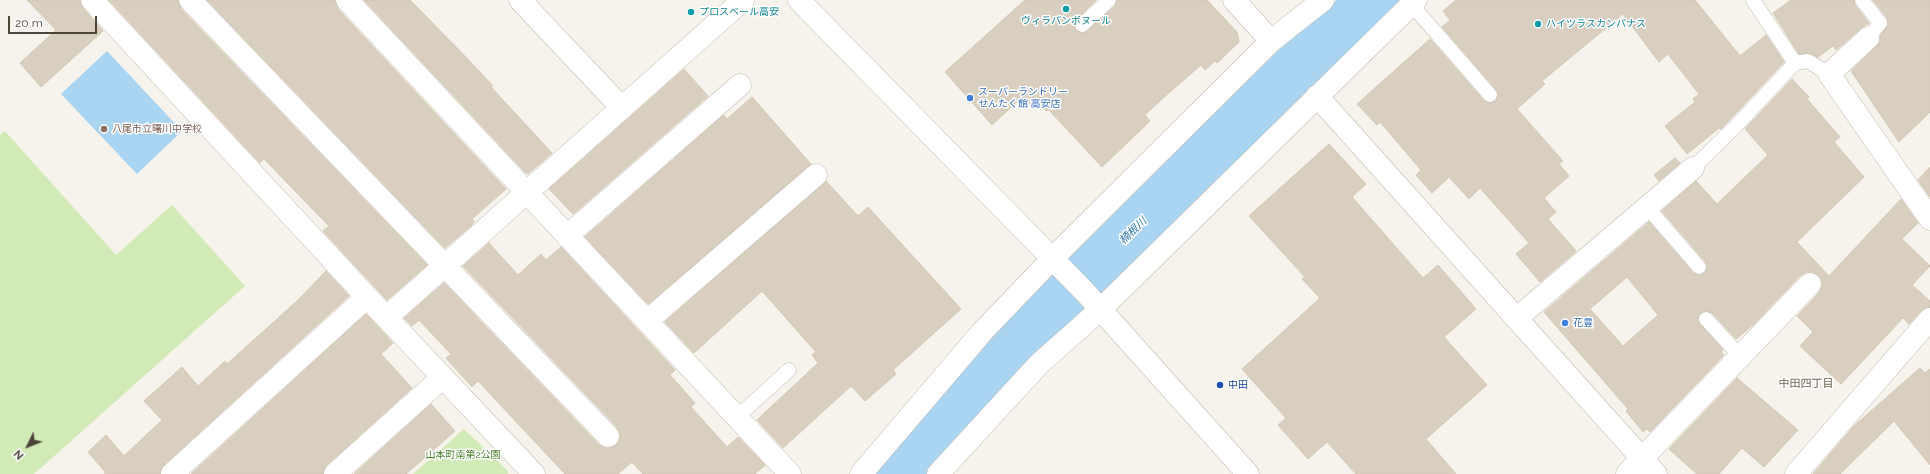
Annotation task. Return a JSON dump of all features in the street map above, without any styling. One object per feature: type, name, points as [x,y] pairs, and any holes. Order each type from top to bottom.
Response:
[{"type":"street","points":[[92,0],[367,297],[534,474]]},
{"type":"street","points":[[190,0],[608,436]]},
{"type":"street","points":[[347,0],[790,474]]},
{"type":"street","points":[[520,0],[622,108]]},
{"type":"street","points":[[386,317],[742,0]]},
{"type":"street","points":[[800,0],[1053,258],[1101,309],[1248,474]]},
{"type":"street","points":[[1234,0],[1271,42]]},
{"type":"street","points":[[861,474],[983,331],[1053,258],[1271,42],[1323,0]]},
{"type":"street","points":[[938,474],[1039,364],[1101,309],[1413,2]]},
{"type":"street","points":[[1868,38],[1829,74],[1930,219]]},
{"type":"street","points":[[567,236],[740,85]]},
{"type":"street","points":[[1317,96],[1656,474]]},
{"type":"street","points":[[1517,318],[1693,168]]},
{"type":"street","points":[[647,322],[816,175]]},
{"type":"street","points":[[1627,474],[1810,284]]},
{"type":"street","points":[[172,474],[367,297]]},
{"type":"street","points":[[1796,474],[1930,319]]},
{"type":"street","points":[[335,474],[442,377]]},
{"type":"lane","points":[[1082,25],[1109,0]]},
{"type":"lane","points":[[1753,0],[1795,63]]},
{"type":"lane","points":[[1862,0],[1880,24],[1868,38]]},
{"type":"lane","points":[[1413,2],[1490,95]]},
{"type":"lane","points":[[1693,168],[1737,126],[1795,63],[1808,61],[1829,74]]},
{"type":"lane","points":[[1647,207],[1699,267]]},
{"type":"lane","points":[[1706,319],[1740,356]]},
{"type":"lane","points":[[737,417],[789,370]]},
{"type":"green space","points":[[5,131],[116,255],[172,205],[245,286],[34,474],[0,474],[0,135]]},
{"type":"green space","name":"山本町南第2公園","points":[[464,429],[507,470],[508,474],[413,474]]},
{"type":"water","points":[[107,51],[182,131],[137,174],[61,94]]},
{"type":"building","points":[[27,0],[80,0],[83,8],[103,31],[41,87],[20,63],[56,30]]},
{"type":"building","points":[[109,0],[178,0],[181,9],[427,265],[387,300],[323,231],[329,226],[264,159],[260,163]]},
{"type":"building","points":[[207,0],[335,0],[338,9],[506,189],[472,219],[474,221],[472,225],[445,248]]},
{"type":"building","points":[[364,0],[410,0],[493,86],[491,87],[552,153],[528,174],[525,172]]},
{"type":"building","points":[[1025,0],[1096,0],[1074,22],[1076,30],[1083,33],[1115,6],[1117,0],[1207,0],[1237,32],[1239,42],[1217,63],[1215,61],[1205,70],[1201,65],[1162,99],[1145,115],[1150,121],[1102,167],[1048,109],[1046,111],[1034,99],[1028,105],[1021,98],[992,125],[945,72]]},
{"type":"building","points":[[1456,0],[1695,0],[1740,56],[1766,35],[1784,62],[1721,129],[1719,128],[1687,154],[1665,126],[1695,102],[1693,99],[1699,94],[1668,54],[1659,62],[1623,14],[1542,81],[1545,84],[1517,109],[1563,161],[1559,164],[1569,176],[1544,198],[1556,212],[1548,219],[1576,251],[1540,282],[1516,254],[1529,243],[1480,188],[1469,199],[1449,177],[1432,193],[1416,175],[1421,170],[1380,122],[1377,125],[1357,104],[1430,39],[1484,101],[1491,103],[1496,101],[1498,94],[1496,89],[1442,27],[1450,20],[1443,11]]},
{"type":"building","points":[[1791,0],[1854,0],[1855,5],[1869,23],[1836,50],[1833,46],[1818,57],[1807,53],[1799,54],[1773,13]]},
{"type":"building","points":[[1873,0],[1930,0],[1930,112],[1899,142],[1851,71],[1876,47],[1880,42],[1880,36],[1888,25],[1887,18]]},
{"type":"building","points":[[684,69],[708,96],[573,214],[549,189]]},
{"type":"building","points":[[1792,79],[1809,97],[1807,99],[1840,137],[1834,142],[1864,177],[1797,242],[1829,276],[1901,199],[1918,223],[1902,239],[1930,266],[1912,285],[1930,301],[1930,307],[1921,311],[1909,324],[1903,318],[1841,384],[1800,346],[1813,332],[1797,316],[1819,293],[1822,287],[1822,281],[1819,275],[1813,272],[1807,272],[1801,275],[1753,325],[1736,339],[1712,313],[1704,311],[1698,316],[1698,321],[1723,350],[1721,352],[1724,355],[1650,432],[1647,429],[1643,432],[1626,411],[1628,409],[1544,312],[1649,222],[1693,273],[1700,275],[1705,273],[1707,266],[1705,261],[1662,211],[1696,181],[1717,204],[1768,155],[1745,129]],"holes":[[[1627,277],[1658,315],[1623,346],[1590,309]]]},
{"type":"building","points":[[752,97],[811,164],[648,304],[585,237],[724,115],[727,119]]},
{"type":"building","points":[[1329,144],[1366,184],[1352,197],[1423,278],[1438,265],[1476,309],[1444,337],[1487,385],[1426,439],[1456,474],[1356,474],[1327,442],[1308,459],[1278,425],[1286,418],[1242,369],[1320,298],[1302,279],[1305,277],[1249,216]]},
{"type":"building","points":[[1675,158],[1680,163],[1659,181],[1654,175]]},
{"type":"building","points":[[1930,167],[1930,197],[1918,180]]},
{"type":"building","points":[[826,181],[858,216],[868,207],[961,309],[893,370],[896,374],[865,401],[851,386],[783,448],[757,420],[818,363],[812,355],[816,352],[762,291],[694,353],[665,322]]},
{"type":"building","points":[[489,243],[518,275],[541,254],[546,260],[561,247],[675,370],[670,375],[695,403],[691,407],[727,447],[738,437],[765,465],[755,474],[643,474],[632,462],[618,474],[565,474],[478,381],[472,387],[446,358],[451,354],[419,320],[412,326],[404,318],[444,283],[599,445],[605,448],[611,448],[616,445],[620,439],[620,433],[617,427],[463,266]]},
{"type":"building","points":[[326,271],[349,296],[164,465],[160,474],[104,474],[106,473],[88,452],[106,435],[124,456],[162,420],[144,401],[182,367],[198,386],[225,361],[227,364],[297,301]]},
{"type":"building","points":[[366,314],[393,343],[381,354],[412,388],[327,465],[323,474],[191,474]]},
{"type":"building","points":[[1920,368],[1925,373],[1930,369],[1930,465],[1894,421],[1840,474],[1813,474],[1854,426]]},
{"type":"building","points":[[1737,378],[1798,430],[1764,467],[1742,448],[1719,474],[1697,474],[1669,449]]},
{"type":"building","points":[[431,404],[455,431],[406,474],[354,474]]},
{"type":"waterway","name":"楠根川","points":[[900,474],[1041,321],[1297,70],[1378,0]]},
{"type":"place","name":"ヴィラパンボヌール","points":[[1066,9]]},
{"type":"place","name":"プロスベール高安","points":[[691,12]]},
{"type":"place","name":"ハイツラスカンパナス","points":[[1538,24]]},
{"type":"place","name":"スーパーランドリー せんたく館 高安店","points":[[970,98]]},
{"type":"place","name":"八尾市立曙川中学校","points":[[104,129]]},
{"type":"place","name":"花豊","points":[[1565,323]]},
{"type":"place","name":"中田","points":[[1220,385]]},
{"type":"district","name":"中田四丁目","points":[[1806,384]]}]
